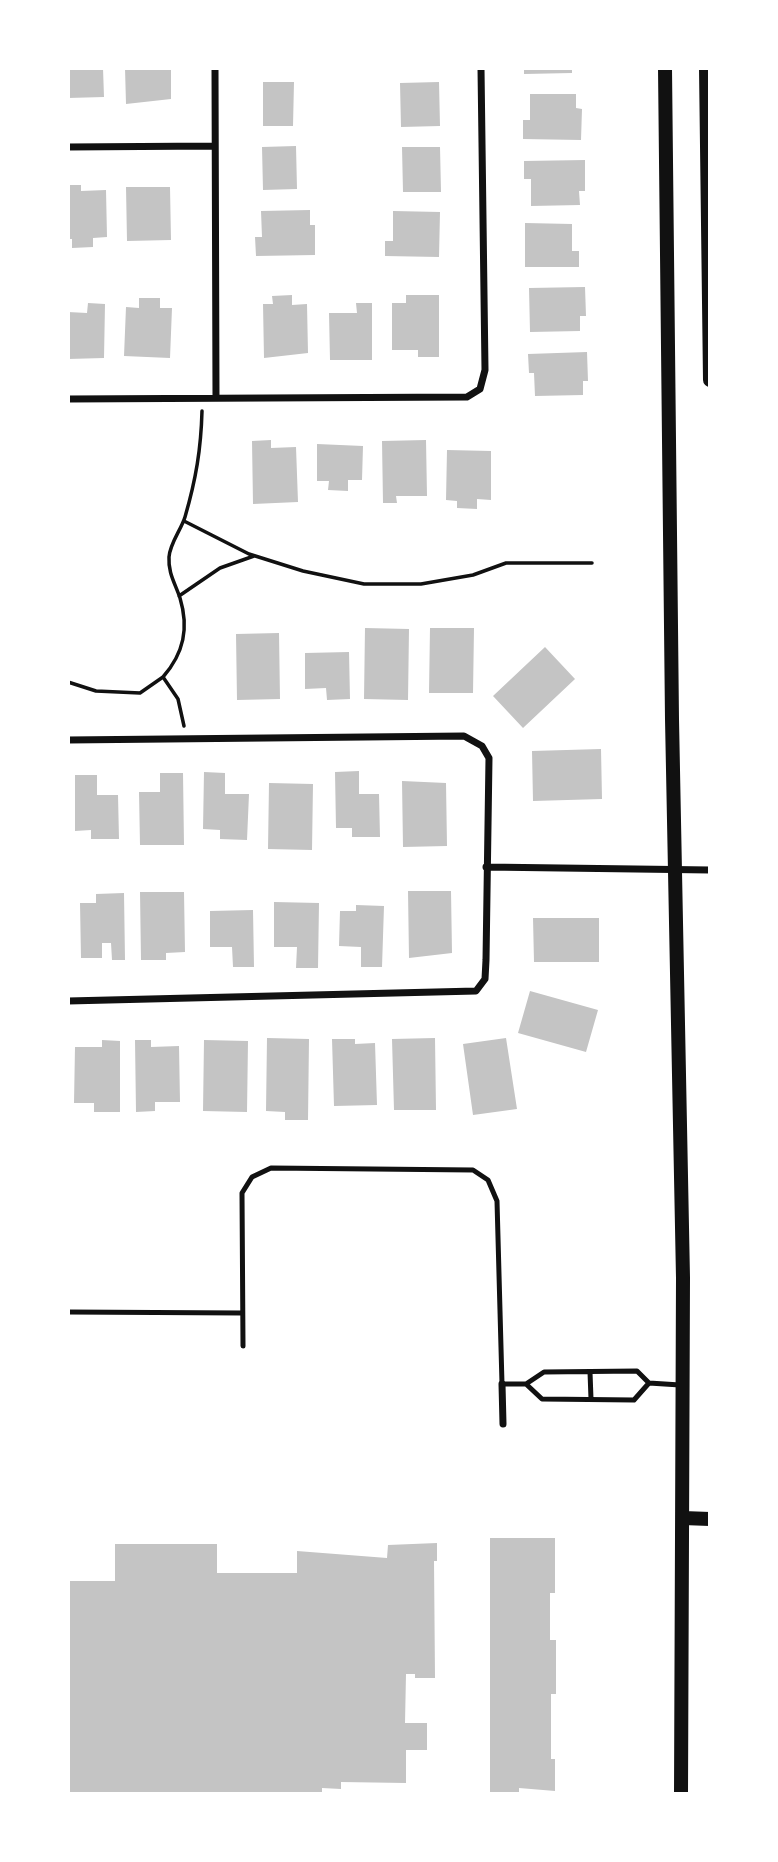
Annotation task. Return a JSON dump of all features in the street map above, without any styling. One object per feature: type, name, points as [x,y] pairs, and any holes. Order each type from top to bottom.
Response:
[{"type":"main road","points":[[665,68],[683,1385],[681,1794]]},
{"type":"main road","points":[[706,68],[710,380]]},
{"type":"main road","points":[[683,1518],[710,1519]]},
{"type":"street","points":[[215,68],[216,398]]},
{"type":"street","points":[[68,399],[467,397],[480,389],[485,369],[481,68]]},
{"type":"street","points":[[68,147],[215,146]]},
{"type":"street","points":[[68,740],[464,736],[482,746],[489,758],[485,979],[476,991],[68,1001]]},
{"type":"street","points":[[486,867],[710,870]]},
{"type":"street","points":[[502,1384],[503,1424]]},
{"type":"lane","points":[[243,1346],[242,1193],[253,1177],[271,1168],[473,1170],[488,1180],[497,1201],[502,1384],[526,1384],[544,1372],[637,1371],[649,1383],[683,1385]]},
{"type":"lane","points":[[68,1312],[242,1313]]},
{"type":"lane","points":[[590,1372],[591,1399]]},
{"type":"lane","points":[[526,1384],[542,1399],[634,1400],[649,1383]]},
{"type":"path","points":[[68,682],[96,691],[140,693],[163,677],[173,666],[186,630],[179,596],[169,569],[169,553],[184,521],[200,461],[203,398]]},
{"type":"path","points":[[184,521],[254,556],[303,571],[364,584],[421,584],[472,575],[506,564],[592,564]]},
{"type":"path","points":[[179,596],[220,568],[254,556]]},
{"type":"path","points":[[163,677],[178,699],[184,739]]},
{"type":"building","points":[[68,68],[103,68],[104,97],[68,98]]},
{"type":"building","points":[[125,68],[171,68],[171,99],[126,104]]},
{"type":"building","points":[[524,68],[572,68],[572,73],[524,74]]},
{"type":"building","points":[[263,82],[294,82],[293,126],[263,126]]},
{"type":"building","points":[[439,82],[440,126],[401,127],[400,83]]},
{"type":"building","points":[[530,94],[576,94],[576,108],[582,109],[581,140],[523,139],[523,120],[530,120]]},
{"type":"building","points":[[296,146],[297,189],[263,190],[262,147]]},
{"type":"building","points":[[402,147],[440,147],[441,192],[403,192]]},
{"type":"building","points":[[585,160],[585,191],[579,191],[580,205],[531,206],[531,179],[524,179],[524,161]]},
{"type":"building","points":[[68,185],[81,185],[81,191],[106,190],[107,237],[93,238],[93,247],[72,248],[72,239],[68,239]]},
{"type":"building","points":[[126,187],[170,187],[171,240],[127,241]]},
{"type":"building","points":[[310,210],[310,225],[315,225],[315,255],[256,256],[255,237],[262,237],[261,211]]},
{"type":"building","points":[[393,211],[440,212],[439,257],[385,256],[385,241],[393,241]]},
{"type":"building","points":[[525,223],[572,224],[572,251],[579,251],[579,267],[525,267]]},
{"type":"building","points":[[585,287],[586,316],[580,316],[580,331],[530,332],[529,288]]},
{"type":"building","points":[[292,295],[292,305],[307,304],[308,353],[264,358],[263,304],[273,304],[272,296]]},
{"type":"building","points":[[406,295],[439,295],[439,357],[418,357],[418,350],[392,350],[392,303],[406,303]]},
{"type":"building","points":[[139,298],[160,298],[160,308],[172,308],[170,358],[124,356],[126,307],[139,308]]},
{"type":"building","points":[[88,303],[105,304],[104,358],[68,359],[68,312],[87,313]]},
{"type":"building","points":[[356,303],[372,303],[372,360],[330,360],[329,313],[357,313]]},
{"type":"building","points":[[587,352],[588,381],[583,381],[583,395],[535,396],[534,373],[529,373],[528,354]]},
{"type":"building","points":[[271,440],[271,448],[296,447],[298,502],[253,504],[252,441]]},
{"type":"building","points":[[426,440],[427,496],[396,496],[397,503],[383,503],[382,441]]},
{"type":"building","points":[[317,444],[363,446],[362,480],[348,480],[348,491],[328,490],[329,481],[317,481]]},
{"type":"building","points":[[447,450],[491,451],[491,500],[477,499],[477,509],[457,508],[457,501],[446,500]]},
{"type":"building","points":[[365,628],[409,629],[408,700],[364,699]]},
{"type":"building","points":[[430,628],[474,628],[473,693],[429,693]]},
{"type":"building","points":[[279,633],[280,699],[237,700],[236,634]]},
{"type":"building","points":[[545,647],[575,679],[523,728],[493,696]]},
{"type":"building","points":[[349,652],[350,699],[327,700],[326,688],[305,689],[305,653]]},
{"type":"building","points":[[601,749],[602,799],[533,801],[532,751]]},
{"type":"building","points":[[359,771],[359,794],[379,794],[380,837],[352,837],[352,828],[336,828],[335,772]]},
{"type":"building","points":[[204,772],[225,773],[225,794],[249,794],[247,840],[220,839],[220,830],[203,829]]},
{"type":"building","points":[[160,773],[183,773],[184,845],[140,845],[139,792],[160,792]]},
{"type":"building","points":[[75,775],[97,775],[97,795],[118,795],[119,839],[91,839],[91,830],[75,831]]},
{"type":"building","points":[[402,781],[446,783],[447,846],[403,847]]},
{"type":"building","points":[[269,783],[313,784],[312,850],[268,849]]},
{"type":"building","points":[[408,891],[451,891],[452,953],[409,958]]},
{"type":"building","points":[[140,892],[184,892],[185,952],[166,953],[166,960],[141,960]]},
{"type":"building","points":[[124,893],[125,960],[112,960],[111,943],[102,943],[102,958],[81,958],[80,903],[96,903],[96,894]]},
{"type":"building","points":[[274,902],[319,903],[318,968],[296,968],[297,947],[274,947]]},
{"type":"building","points":[[356,905],[384,906],[382,967],[361,967],[361,947],[339,946],[340,911],[356,911]]},
{"type":"building","points":[[253,910],[254,967],[233,967],[232,947],[210,947],[210,911]]},
{"type":"building","points":[[533,918],[599,918],[599,962],[534,962]]},
{"type":"building","points":[[530,991],[598,1010],[586,1052],[518,1033]]},
{"type":"building","points":[[267,1038],[309,1039],[308,1120],[285,1120],[285,1112],[266,1111]]},
{"type":"building","points":[[435,1038],[436,1110],[394,1110],[392,1039]]},
{"type":"building","points":[[506,1038],[517,1109],[473,1115],[463,1044]]},
{"type":"building","points":[[332,1039],[355,1039],[355,1044],[375,1043],[377,1105],[334,1106]]},
{"type":"building","points":[[102,1040],[120,1041],[120,1112],[94,1112],[94,1103],[74,1103],[75,1047],[102,1047]]},
{"type":"building","points":[[135,1040],[151,1040],[151,1047],[179,1046],[180,1102],[155,1102],[155,1111],[136,1112]]},
{"type":"building","points":[[204,1040],[248,1041],[247,1112],[203,1111]]},
{"type":"building","points":[[490,1538],[555,1538],[555,1593],[550,1593],[550,1640],[556,1640],[556,1694],[551,1694],[551,1759],[555,1759],[555,1791],[519,1788],[519,1794],[490,1794]]},
{"type":"building","points":[[437,1543],[437,1561],[434,1561],[435,1678],[415,1678],[415,1674],[406,1674],[405,1723],[427,1723],[427,1750],[406,1750],[406,1783],[341,1782],[341,1789],[322,1788],[322,1794],[68,1794],[68,1581],[115,1581],[115,1544],[217,1544],[217,1573],[297,1573],[297,1551],[387,1558],[388,1545]]}]
